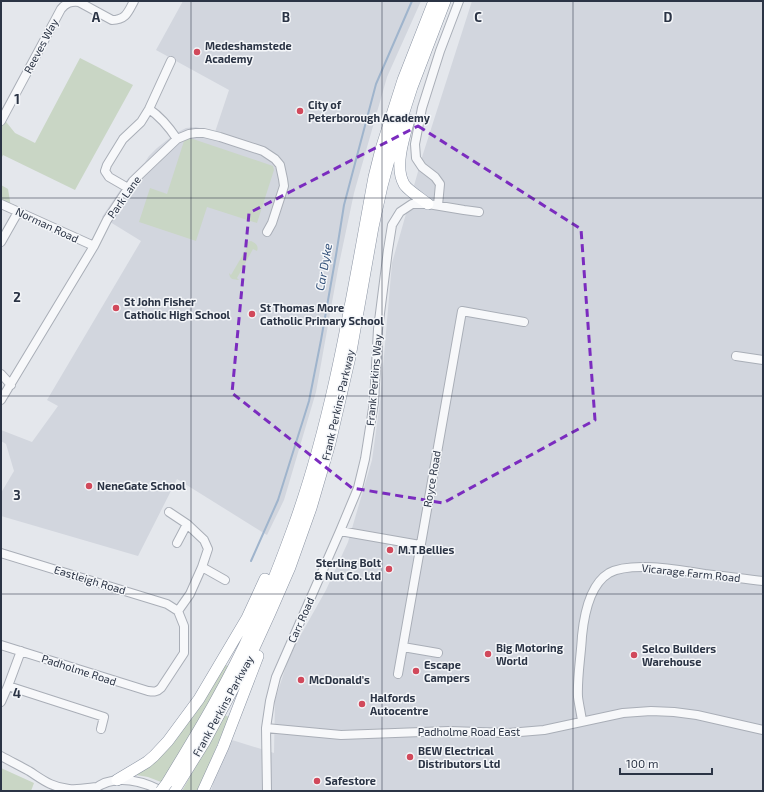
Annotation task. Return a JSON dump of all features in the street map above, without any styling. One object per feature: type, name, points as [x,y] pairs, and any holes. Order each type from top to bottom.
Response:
[{"type":"highway","name":"Frank Perkins Parkway","points":[[248,659],[253,627],[296,520],[333,389],[374,177],[381,149],[402,80],[434,1]]},
{"type":"highway","name":"Frank Perkins Parkway","points":[[168,789],[222,688],[242,670],[248,659],[265,639],[270,613],[290,566],[311,508],[330,442],[350,357],[373,227],[392,149],[412,87],[445,1]]},
{"type":"highway","points":[[433,204],[405,185],[401,177],[400,166],[405,133],[437,21]]},
{"type":"highway","points":[[117,780],[147,762],[154,756],[168,741],[199,699],[246,618],[267,576],[301,487],[314,460]]},
{"type":"highway","points":[[203,791],[222,747],[242,670],[248,659]]},
{"type":"street","name":"Reeves Way","points":[[1,121],[64,5],[79,2],[112,20],[119,20],[124,18],[128,13],[134,1]]},
{"type":"street","points":[[433,204],[440,184],[435,177],[422,167],[416,158],[414,144],[424,101],[440,51],[459,1]]},
{"type":"street","points":[[128,188],[109,177],[105,171],[107,165],[123,139],[141,122],[149,109],[171,61]]},
{"type":"street","points":[[149,109],[163,120],[178,139]]},
{"type":"street","name":"Park Lane","points":[[1,400],[94,246],[107,220],[128,188],[138,175],[178,139],[189,134],[196,133],[204,133],[220,137],[263,151],[280,165],[284,186],[272,223],[267,232]]},
{"type":"street","name":"Norman Road","points":[[1,204],[94,246]]},
{"type":"street","name":"Frank Perkins Way","points":[[340,531],[358,488],[365,459],[374,402],[378,329],[392,225],[400,212],[412,204],[433,204],[479,212]]},
{"type":"street","points":[[1,242],[18,212]]},
{"type":"street","name":"Royce Road","points":[[398,674],[462,311],[524,322]]},
{"type":"street","points":[[736,356],[763,360]]},
{"type":"street","points":[[1,374],[10,385]]},
{"type":"street","points":[[169,512],[187,524],[204,540],[208,549],[190,594],[178,611]]},
{"type":"street","points":[[177,542],[187,524]]},
{"type":"street","points":[[340,531],[420,545]]},
{"type":"street","name":"Carr Road","points":[[267,791],[266,728],[270,701],[276,677],[340,531]]},
{"type":"street","name":"Eastleigh Road","points":[[1,553],[167,604],[178,611]]},
{"type":"street","points":[[202,567],[225,580]]},
{"type":"street","name":"Vicarage Farm Road","points":[[582,721],[578,698],[578,681],[583,626],[592,594],[599,582],[609,574],[630,568],[650,567],[763,581]]},
{"type":"street","name":"Padholme Road","points":[[1,645],[154,692],[161,688],[184,653],[184,626],[178,611]]},
{"type":"street","points":[[403,647],[438,653]]},
{"type":"street","points":[[1,702],[21,651]]},
{"type":"street","points":[[8,686],[104,717],[101,729]]},
{"type":"street","name":"Padholme Road East","points":[[266,728],[341,735],[449,731],[508,733],[544,730],[624,713],[651,711],[697,715],[763,730]]},
{"type":"street","points":[[1,756],[48,783],[58,787],[69,789],[95,789],[107,782],[117,780],[136,781],[150,786],[168,789]]},
{"type":"street","points":[[48,783],[54,791]]},
{"type":"highlighted area","points":[[418,126],[581,229],[595,420],[443,503],[352,488],[232,393],[249,213]]},
{"type":"shaded area","points":[[183,1],[421,1],[387,77],[354,193],[338,269],[316,392],[284,500],[267,535],[177,479],[138,556],[1,516],[1,493],[14,471],[6,444],[1,441],[1,430],[32,442],[58,406],[47,400],[141,241],[102,217],[127,180],[157,148],[176,133],[186,128],[196,127],[215,132],[229,90],[156,50]]},
{"type":"shaded area","points":[[472,1],[763,1],[763,791],[211,791],[214,780],[232,740],[274,753],[275,700],[290,654],[326,590],[348,542],[372,460],[380,402],[392,263],[423,154]]},
{"type":"green space","points":[[80,58],[133,85],[75,190],[3,155],[1,159],[1,122],[3,118],[15,133],[35,143]]},
{"type":"green space","points":[[190,138],[273,166],[274,170],[257,223],[207,207],[196,241],[139,222],[150,188],[167,194],[184,141]]},
{"type":"green space","points":[[1,185],[8,189],[11,207],[1,202]]},
{"type":"green space","points":[[251,241],[257,245],[257,251],[253,249],[237,278],[239,280],[232,279],[229,273],[231,275],[248,246],[244,244]]},
{"type":"green space","points":[[225,665],[229,666],[193,733],[161,782],[148,777],[136,775],[150,766]]},
{"type":"green space","points":[[224,715],[229,717],[198,791],[182,791]]},
{"type":"green space","points":[[1,768],[34,783],[31,791],[1,790]]},
{"type":"waterway","name":"Car Dyke","points":[[251,561],[278,500],[309,401],[344,205],[376,84],[412,1]]},
{"type":"place","name":"Medeshamstede Academy","points":[[197,52]]},
{"type":"place","name":"City of Peterborough Academy","points":[[300,111]]},
{"type":"place","name":"St John Fisher Catholic High School","points":[[116,308]]},
{"type":"place","name":"St Thomas More Catholic Primary School","points":[[252,314]]},
{"type":"place","name":"NeneGate School","points":[[89,486]]},
{"type":"place","name":"M.T.Bellies","points":[[390,550]]},
{"type":"place","name":"Sterling Bolt & Nut Co. Ltd","points":[[389,569]]},
{"type":"place","name":"Big Motoring World","points":[[488,654]]},
{"type":"place","name":"Selco Builders Warehouse","points":[[634,655]]},
{"type":"place","name":"Escape Campers","points":[[416,671]]},
{"type":"place","name":"McDonald's","points":[[301,680]]},
{"type":"place","name":"Halfords Autocentre","points":[[362,704]]},
{"type":"place","name":"BEW Electrical Distributors Ltd","points":[[410,757]]},
{"type":"place","name":"Safestore","points":[[317,781]]}]
